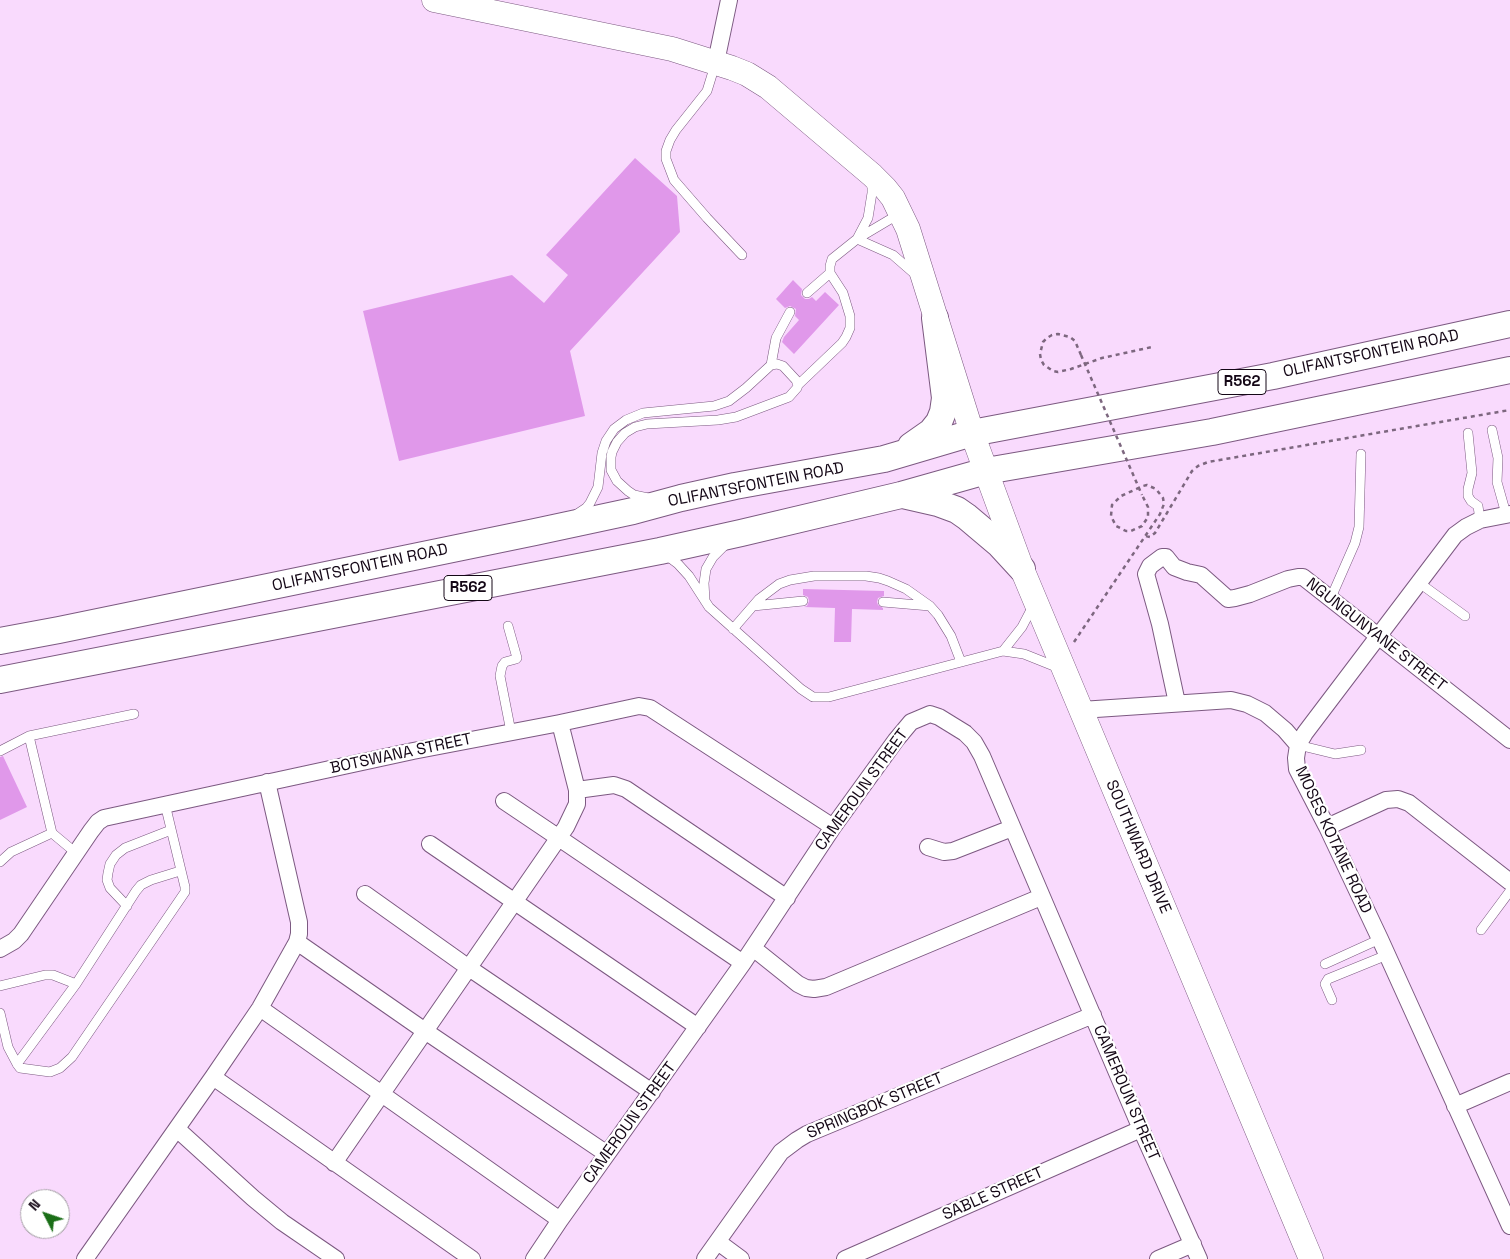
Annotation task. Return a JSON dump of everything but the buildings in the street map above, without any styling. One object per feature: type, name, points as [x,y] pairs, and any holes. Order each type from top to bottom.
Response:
[{"type":"main road","name":"SOUTHWARD DRIVE","points":[[434,0],[672,49],[716,62],[747,74],[831,140],[885,188],[901,213],[926,285],[972,433],[1022,569],[1311,1259]]},
{"type":"main road","points":[[884,460],[906,449],[931,432],[939,422],[943,412],[945,398],[936,318]]},
{"type":"main road","name":"OLIFANTSFONTEIN ROAD","points":[[0,641],[633,512],[681,498],[884,460],[972,433],[1273,376],[1510,324]]},
{"type":"main road","name":"R562","points":[[0,680],[660,551],[901,495],[986,471],[1212,432],[1510,370]]},
{"type":"main road","points":[[901,495],[933,501],[962,514],[991,537],[1022,569]]},
{"type":"street","points":[[716,62],[729,0]]},
{"type":"street","name":"MOSES KOTANE ROAD","points":[[1508,514],[1480,520],[1455,535],[1305,733],[1298,745],[1296,758],[1297,769],[1327,827],[1380,939],[1510,1226]]},
{"type":"street","name":"NGUNGUNYANE STREET","points":[[1177,703],[1160,624],[1146,574],[1148,568],[1162,557],[1166,557],[1174,567],[1201,575],[1228,599],[1275,583],[1300,577],[1308,580],[1330,600],[1510,740]]},
{"type":"street","points":[[1081,710],[1231,700],[1248,704],[1275,720],[1298,745]]},
{"type":"street","name":"BOTSWANA STREET","points":[[0,949],[14,942],[21,934],[90,831],[101,820],[164,804],[413,751],[639,706],[648,706],[834,827]]},
{"type":"street","name":"CAMEROUN STREET","points":[[534,1259],[744,963],[834,827],[896,740],[911,722],[930,714],[952,724],[965,733],[974,742],[982,756],[1141,1129],[1196,1252]]},
{"type":"street","points":[[334,1163],[383,1095],[425,1031],[559,838],[572,816],[577,804],[577,790],[560,723]]},
{"type":"street","points":[[85,1259],[260,1008],[297,942],[300,934],[299,922],[267,782]]},
{"type":"street","points":[[577,790],[614,785],[626,789],[787,898]]},
{"type":"street","points":[[1327,827],[1386,800],[1398,799],[1409,803],[1510,882]]},
{"type":"street","points":[[504,802],[744,963]]},
{"type":"street","points":[[928,847],[944,852],[953,852],[1012,828]]},
{"type":"street","points":[[430,844],[698,1027]]},
{"type":"street","points":[[364,894],[652,1092]]},
{"type":"street","points":[[753,948],[798,984],[814,989],[826,987],[1041,897]]},
{"type":"street","points":[[297,942],[607,1154]]},
{"type":"street","points":[[260,1008],[560,1220]]},
{"type":"street","name":"SPRINGBOK STREET","points":[[705,1259],[781,1152],[806,1134],[1093,1015]]},
{"type":"street","points":[[213,1077],[472,1259]]},
{"type":"street","points":[[1455,1106],[1510,1082]]},
{"type":"street","points":[[177,1129],[282,1222],[336,1259]]},
{"type":"street","name":"SABLE STREET","points":[[845,1259],[1141,1129]]},
{"type":"street","points":[[718,1242],[741,1259]]},
{"type":"street","points":[[1158,1259],[1196,1252]]},
{"type":"lane","points":[[716,62],[707,91],[676,130],[666,151],[666,158],[674,180],[742,255]]},
{"type":"lane","points":[[857,239],[868,218],[872,193],[872,175]]},
{"type":"lane","points":[[681,498],[642,498],[634,496],[617,481],[612,470],[611,458],[617,442],[625,433],[640,425],[736,417],[786,399],[794,393],[798,385],[842,342],[850,328],[850,316],[843,293],[830,273],[830,266],[834,256],[857,239],[901,213]]},
{"type":"lane","points":[[857,239],[892,255],[926,285]]},
{"type":"lane","points":[[807,293],[830,273]]},
{"type":"lane","points":[[535,532],[574,516],[590,503],[598,487],[603,447],[610,434],[619,424],[643,414],[714,406],[729,402],[746,388],[770,365],[776,338],[790,312]]},
{"type":"lane","points":[[770,365],[777,364],[785,368],[798,385]]},
{"type":"lane","points":[[1492,430],[1498,458],[1497,482],[1508,514]]},
{"type":"lane","points":[[1468,433],[1472,473],[1468,496],[1478,506],[1480,520]]},
{"type":"lane","points":[[1330,600],[1355,543],[1359,527],[1361,454]]},
{"type":"lane","points":[[705,604],[704,583],[709,563],[721,548],[740,533]]},
{"type":"lane","points":[[660,551],[678,564],[689,576],[705,604],[801,689],[813,697],[829,697],[1003,651],[1024,654],[1062,666]]},
{"type":"lane","points":[[733,629],[759,599],[779,584],[804,577],[866,576],[888,581],[906,589],[930,606],[951,636],[961,662]]},
{"type":"lane","points":[[1418,582],[1465,616]]},
{"type":"lane","points":[[1003,651],[1022,627],[1035,600]]},
{"type":"lane","points":[[753,606],[803,601]]},
{"type":"lane","points":[[883,602],[930,606]]},
{"type":"lane","points":[[508,626],[517,658],[505,662],[500,676],[511,732]]},
{"type":"lane","points":[[0,750],[29,736],[134,714]]},
{"type":"lane","points":[[29,736],[52,832],[76,853]]},
{"type":"lane","points":[[1298,745],[1335,754],[1361,750]]},
{"type":"lane","points":[[0,1013],[8,1047],[20,1068],[50,1072],[60,1068],[72,1057],[185,892],[164,804]]},
{"type":"lane","points":[[127,906],[110,888],[108,873],[110,864],[116,855],[125,848],[171,830]]},
{"type":"lane","points":[[0,862],[11,852],[52,832]]},
{"type":"lane","points":[[16,1064],[76,984],[141,885],[180,871]]},
{"type":"lane","points":[[1481,930],[1510,891]]},
{"type":"lane","points":[[1325,964],[1380,939]]},
{"type":"lane","points":[[1332,1000],[1325,984],[1328,979],[1387,955]]},
{"type":"lane","points":[[0,986],[45,975],[53,975],[76,984]]},
{"type":"path","points":[[1062,666],[1160,514],[1164,504],[1163,498],[1156,489],[1147,485],[1143,486],[1121,496],[1112,505],[1111,516],[1116,526],[1126,531],[1131,531],[1142,526],[1148,517],[1148,507],[1142,495],[1081,355],[1074,341],[1070,337],[1058,334],[1052,335],[1043,342],[1040,354],[1041,360],[1044,365],[1058,372],[1071,369],[1102,358],[1152,346]]},
{"type":"path","points":[[1146,536],[1150,537],[1155,533],[1192,471],[1208,462],[1510,410]]}]
